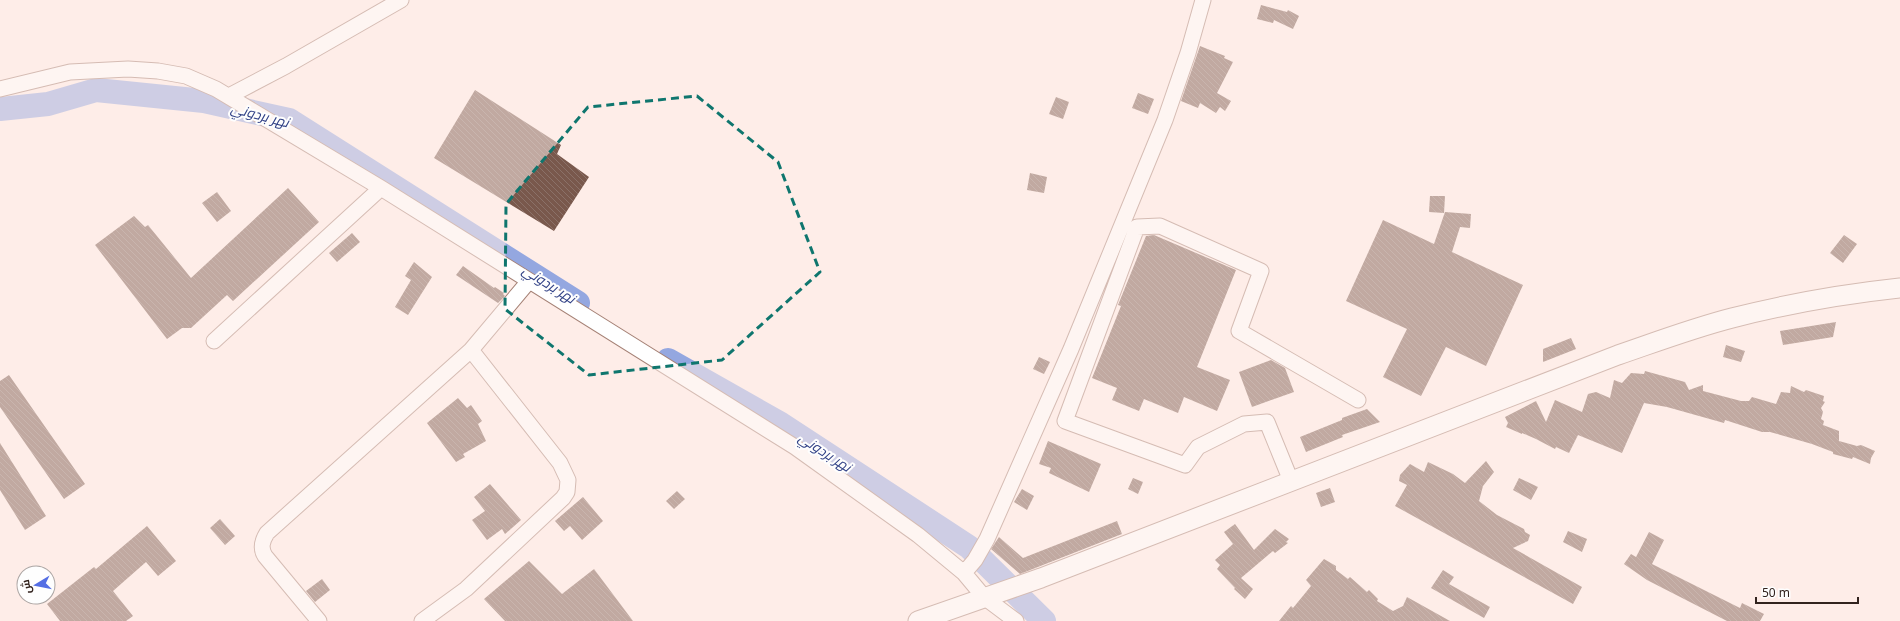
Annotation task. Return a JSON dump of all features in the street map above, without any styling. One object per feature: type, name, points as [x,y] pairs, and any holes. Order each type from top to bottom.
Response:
[{"type":"main road","points":[[918,621],[1041,578],[1618,355],[1675,335],[1732,318],[1805,302],[1900,288]]},
{"type":"street","points":[[229,96],[286,66],[401,0]]},
{"type":"street","points":[[964,573],[975,560],[987,539],[1070,349],[1165,120],[1195,31],[1203,0]]},
{"type":"street","points":[[0,89],[70,72],[128,69],[158,71],[186,76],[229,96],[381,188],[795,447],[918,535],[991,595],[1016,621]]},
{"type":"street","points":[[214,341],[381,188]]},
{"type":"street","points":[[1291,481],[1267,422],[1244,424],[1198,447],[1185,465],[1065,421],[1137,227],[1160,226],[1261,271],[1239,330],[1358,400]]},
{"type":"street","points":[[319,621],[265,556],[262,547],[264,538],[272,528],[471,350],[529,281]]},
{"type":"street","points":[[422,621],[466,589],[520,539],[563,498],[568,485],[566,474],[560,463],[471,350]]},
{"type":"highlighted area","points":[[697,96],[778,162],[820,272],[722,360],[589,375],[505,309],[506,204],[588,107]]},
{"type":"building","points":[[1261,5],[1287,12],[1288,10],[1299,16],[1293,29],[1274,20],[1273,23],[1257,19]]},
{"type":"building","points":[[1200,46],[1225,56],[1224,58],[1233,62],[1217,93],[1231,101],[1225,111],[1220,107],[1216,113],[1200,103],[1198,108],[1181,101]]},
{"type":"building","points":[[475,90],[561,145],[557,154],[589,177],[554,231],[434,158]]},
{"type":"building","points":[[1138,93],[1154,99],[1148,114],[1132,108]]},
{"type":"building","points":[[1056,97],[1069,102],[1063,119],[1049,114]]},
{"type":"building","points":[[1030,173],[1047,177],[1044,193],[1027,190]]},
{"type":"building","points":[[288,188],[319,222],[233,301],[227,295],[191,328],[182,328],[167,339],[95,245],[134,216],[145,227],[148,225],[191,278]]},
{"type":"building","points":[[217,192],[231,211],[217,222],[202,203]]},
{"type":"building","points":[[1430,196],[1445,196],[1444,213],[1429,212]]},
{"type":"building","points":[[1445,212],[1471,214],[1470,228],[1460,227],[1452,252],[1523,285],[1486,366],[1446,347],[1421,396],[1383,377],[1407,329],[1346,301],[1383,220],[1434,244]]},
{"type":"building","points":[[352,233],[360,242],[337,262],[329,253]]},
{"type":"building","points":[[1154,235],[1236,270],[1197,367],[1230,380],[1217,411],[1184,397],[1178,413],[1144,399],[1139,411],[1112,400],[1117,388],[1092,378],[1121,306],[1118,305],[1146,236]]},
{"type":"building","points":[[1844,235],[1857,244],[1843,263],[1830,253]]},
{"type":"building","points":[[414,262],[432,277],[408,315],[395,307],[411,280],[405,276]]},
{"type":"building","points":[[463,266],[494,288],[495,287],[504,293],[503,294],[505,296],[498,303],[456,275]]},
{"type":"building","points":[[1836,322],[1833,337],[1783,345],[1780,331]]},
{"type":"building","points":[[1571,338],[1576,349],[1543,362],[1543,349]]},
{"type":"building","points":[[1726,345],[1745,351],[1741,362],[1723,357]]},
{"type":"building","points":[[1039,357],[1050,362],[1044,374],[1033,369]]},
{"type":"building","points":[[1271,360],[1285,368],[1294,392],[1252,407],[1239,372]]},
{"type":"building","points":[[1645,371],[1685,382],[1689,390],[1703,385],[1703,391],[1741,401],[1749,401],[1752,397],[1776,404],[1781,392],[1790,393],[1791,386],[1804,392],[1806,390],[1824,396],[1823,401],[1825,402],[1821,408],[1823,412],[1821,419],[1824,421],[1823,425],[1839,431],[1839,441],[1857,446],[1861,445],[1875,451],[1871,458],[1870,464],[1853,457],[1852,459],[1833,454],[1833,452],[1812,444],[1770,432],[1762,432],[1725,420],[1724,423],[1667,407],[1644,403],[1622,453],[1578,435],[1569,453],[1556,447],[1555,449],[1536,439],[1506,427],[1508,423],[1505,417],[1536,401],[1546,422],[1555,400],[1582,412],[1588,394],[1596,392],[1610,398],[1614,380],[1622,383],[1631,373],[1644,374]]},
{"type":"building","points":[[9,375],[85,484],[64,499],[0,407],[0,381]]},
{"type":"building","points":[[458,398],[467,408],[471,405],[482,421],[478,424],[486,441],[463,454],[465,457],[456,462],[427,423]]},
{"type":"building","points":[[1367,409],[1380,422],[1342,435],[1343,437],[1306,452],[1300,437],[1342,420],[1342,418]]},
{"type":"building","points":[[1048,441],[1101,464],[1089,492],[1049,473],[1051,468],[1039,464]]},
{"type":"building","points":[[0,443],[46,516],[25,530],[0,490]]},
{"type":"building","points":[[1486,461],[1494,472],[1483,486],[1479,501],[1497,515],[1524,529],[1525,532],[1530,535],[1528,541],[1513,548],[1582,587],[1573,604],[1395,506],[1407,485],[1399,481],[1400,475],[1410,464],[1424,472],[1428,462],[1453,474],[1465,483]]},
{"type":"building","points":[[1133,478],[1143,482],[1138,494],[1128,489]]},
{"type":"building","points":[[1519,478],[1538,487],[1531,500],[1513,490]]},
{"type":"building","points":[[490,484],[521,520],[505,534],[502,529],[487,540],[472,520],[485,511],[474,497]]},
{"type":"building","points":[[1330,488],[1335,502],[1321,507],[1316,493]]},
{"type":"building","points":[[1022,489],[1034,496],[1027,510],[1014,502]]},
{"type":"building","points":[[677,491],[685,499],[674,509],[666,501]]},
{"type":"building","points":[[583,497],[603,521],[582,540],[570,526],[564,531],[555,521]]},
{"type":"building","points":[[220,519],[235,536],[225,545],[210,528]]},
{"type":"building","points":[[1117,521],[1122,534],[1020,574],[991,549],[999,537],[1023,558]]},
{"type":"building","points":[[1235,524],[1254,550],[1275,529],[1289,539],[1286,542],[1288,543],[1275,553],[1273,551],[1241,578],[1253,589],[1245,599],[1234,589],[1235,588],[1217,569],[1220,565],[1215,560],[1233,544],[1224,532]]},
{"type":"building","points":[[147,526],[176,561],[158,576],[146,562],[113,591],[133,616],[126,621],[60,621],[48,605],[56,605],[56,597],[94,567],[96,569]]},
{"type":"building","points":[[1568,531],[1587,539],[1582,552],[1563,542]]},
{"type":"building","points":[[1649,532],[1664,540],[1652,564],[1740,608],[1742,603],[1764,614],[1760,621],[1727,621],[1647,580],[1624,564],[1631,554],[1636,557]]},
{"type":"building","points":[[1324,559],[1336,566],[1336,570],[1348,579],[1350,577],[1367,592],[1369,590],[1378,599],[1377,601],[1393,611],[1403,606],[1407,597],[1450,621],[1279,621],[1291,606],[1293,608],[1311,586],[1306,580]]},
{"type":"building","points":[[529,561],[562,594],[594,569],[633,621],[505,621],[484,599]]},
{"type":"building","points":[[1443,570],[1454,577],[1449,584],[1490,607],[1484,618],[1431,588]]},
{"type":"building","points":[[322,579],[330,590],[315,602],[306,591]]},
{"type":"waterway","name":"نهر بردوني","points":[[0,109],[48,104],[96,90],[204,101],[289,120],[578,303]]},
{"type":"waterway","name":"نهر بردوني","points":[[668,360],[781,424],[969,547],[1044,621]]}]
